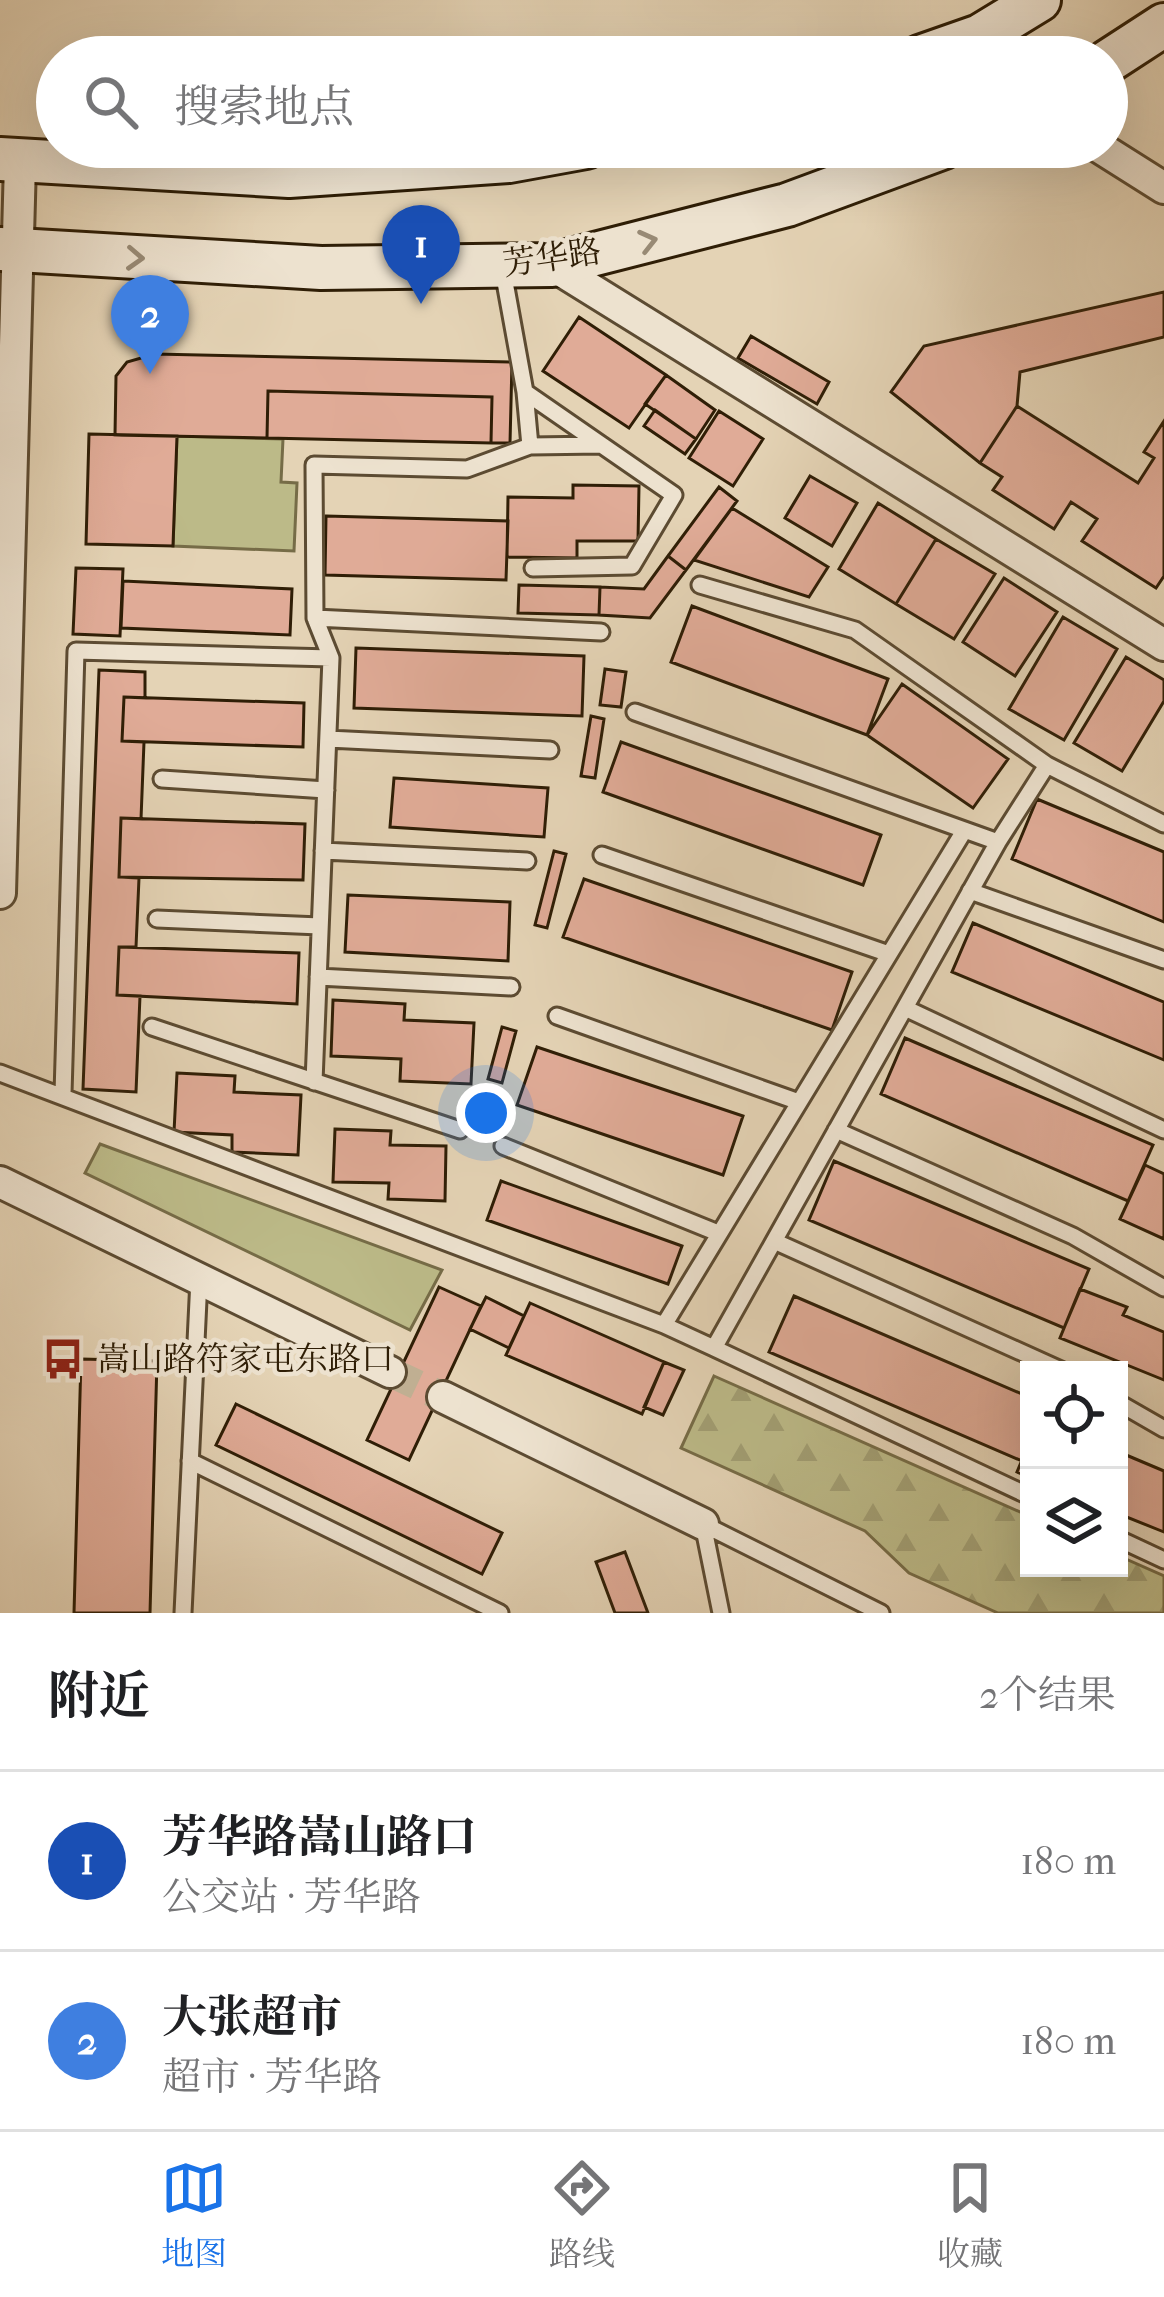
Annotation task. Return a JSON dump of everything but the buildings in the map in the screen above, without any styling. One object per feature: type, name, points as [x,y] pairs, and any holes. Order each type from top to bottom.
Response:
[{"type":"main road","points":[[1001,36],[1039,0]]},
{"type":"main road","points":[[1128,48],[1164,25]]},
{"type":"main road","points":[[6,171],[289,176],[406,168]]},
{"type":"main road","name":"芳华路","points":[[9,250],[321,268],[552,265],[787,205],[887,168]]},
{"type":"street","points":[[1128,165],[1164,188]]},
{"type":"street","points":[[0,892],[9,250],[6,171]]},
{"type":"street","points":[[552,265],[1164,645]]},
{"type":"street","points":[[0,1182],[390,1372]]},
{"type":"street","points":[[443,1397],[703,1524]]},
{"type":"lane","points":[[503,268],[530,446]]},
{"type":"lane","points":[[525,392],[674,495],[632,566],[532,568]]},
{"type":"lane","points":[[314,1082],[331,658],[315,618],[314,465],[467,469],[530,446],[602,445]]},
{"type":"lane","points":[[700,585],[855,630],[1047,765],[1164,824]]},
{"type":"lane","points":[[315,618],[601,632]]},
{"type":"lane","points":[[63,1094],[76,651],[331,658]]},
{"type":"lane","points":[[635,712],[998,842]]},
{"type":"lane","points":[[328,739],[550,751]]},
{"type":"lane","points":[[714,1348],[970,891],[1047,765]]},
{"type":"lane","points":[[161,779],[326,790]]},
{"type":"lane","points":[[664,1325],[964,831]]},
{"type":"lane","points":[[323,851],[527,861]]},
{"type":"lane","points":[[602,855],[889,954]]},
{"type":"lane","points":[[970,891],[1164,960]]},
{"type":"lane","points":[[157,919],[320,926]]},
{"type":"lane","points":[[318,977],[511,986]]},
{"type":"lane","points":[[904,1008],[1164,1130]]},
{"type":"lane","points":[[557,1016],[799,1102]]},
{"type":"lane","points":[[152,1027],[460,1130]]},
{"type":"lane","points":[[0,1073],[664,1325],[1020,1492]]},
{"type":"lane","points":[[836,1130],[1073,1236],[1164,1288]]},
{"type":"lane","points":[[503,1146],[718,1233]]},
{"type":"lane","points":[[774,1241],[1041,1361]]},
{"type":"lane","points":[[183,1613],[199,1279]]},
{"type":"lane","points":[[1128,1408],[1164,1429]]},
{"type":"lane","points":[[190,1460],[500,1613]]},
{"type":"lane","points":[[703,1524],[721,1613]]},
{"type":"lane","points":[[703,1524],[881,1613]]},
{"type":"lane","points":[[1128,1543],[1164,1560]]},
{"type":"green space","points":[[177,436],[283,439],[281,482],[297,483],[294,551],[173,546]]},
{"type":"green space","points":[[100,1144],[442,1270],[410,1330],[85,1173]]},
{"type":"green space","points":[[714,1376],[1020,1512],[1020,1577],[1128,1577],[1128,1560],[1164,1576],[1164,1613],[998,1613],[909,1573],[865,1531],[681,1448]]},
{"type":"tunnel","points":[[390,1372],[443,1397]]},
{"type":"place","name":"芳华路嵩山路口","points":[[421,304]]},
{"type":"place","name":"大张超市","points":[[150,374]]},
{"type":"place","name":"嵩山路符家屯东路口","points":[[63,1359]]}]
